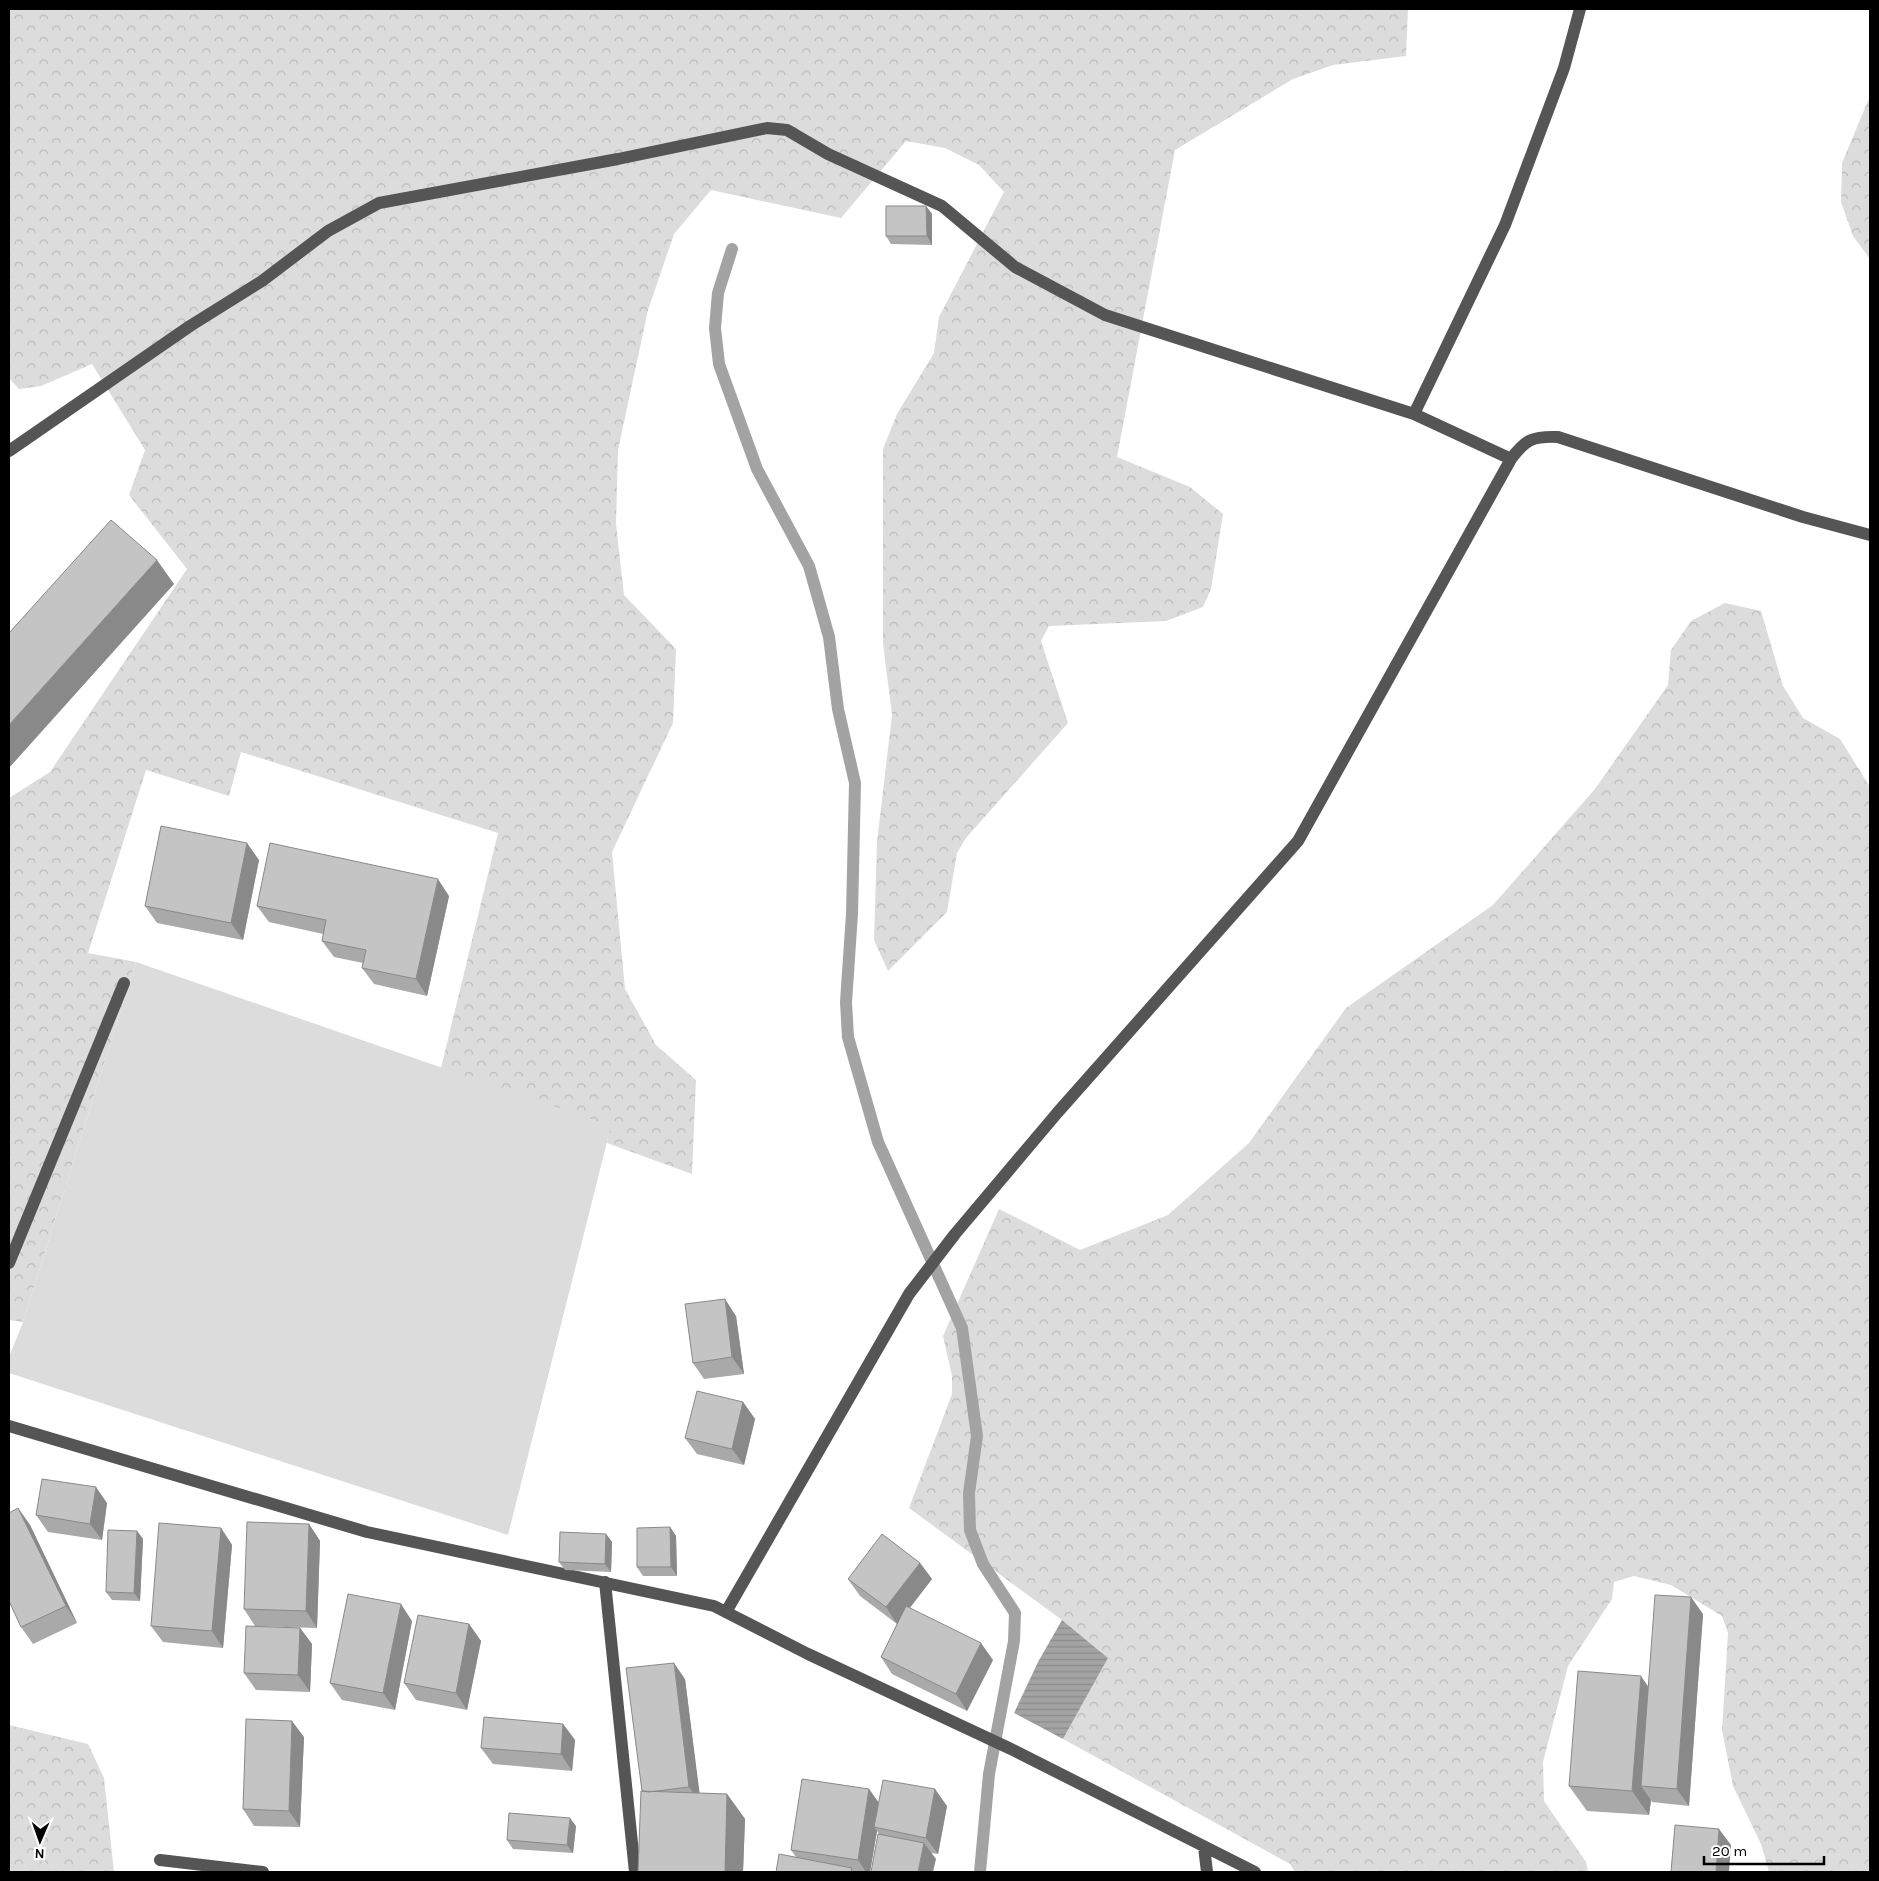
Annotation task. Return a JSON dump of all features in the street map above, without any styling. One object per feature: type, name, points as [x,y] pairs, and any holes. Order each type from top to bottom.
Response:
[{"type":"street","points":[[1414,414],[1505,226],[1564,68],[1580,9]]},
{"type":"street","points":[[9,451],[190,326],[262,281],[328,231],[379,203],[618,159],[767,128],[787,130],[828,154],[942,206],[1015,267],[1104,315],[1414,414],[1511,459]]},
{"type":"street","points":[[726,1612],[909,1294],[955,1234],[1058,1112],[1298,841],[1511,459],[1521,446],[1538,436],[1558,437],[1803,517],[1870,535]]},
{"type":"street","points":[[9,1263],[124,983]]},
{"type":"street","points":[[9,1426],[367,1532],[714,1606],[808,1654],[968,1728],[1255,1872]]},
{"type":"street","points":[[605,1582],[635,1872]]},
{"type":"street","points":[[1204,1847],[1208,1872]]},
{"type":"street","points":[[160,1860],[263,1872]]},
{"type":"green space","points":[[9,9],[1408,9],[1406,56],[1333,65],[1293,79],[1175,150],[1117,457],[1190,487],[1223,514],[1211,589],[1203,607],[1166,621],[1049,626],[1041,641],[1068,723],[966,838],[957,853],[947,912],[888,971],[874,940],[877,842],[892,715],[883,643],[883,449],[897,414],[934,353],[939,317],[1004,192],[979,165],[945,148],[906,141],[841,218],[711,190],[674,234],[648,310],[618,450],[616,524],[624,595],[676,649],[673,723],[612,852],[625,989],[656,1045],[696,1080],[692,1174],[607,1143],[610,1126],[441,1068],[498,833],[241,752],[229,796],[146,770],[88,953],[136,962],[23,1322],[9,1320],[9,798],[50,772],[187,569],[129,495],[145,450],[92,364],[41,386],[19,389],[9,378]]},
{"type":"green space","points":[[1870,96],[1870,259],[1853,236],[1841,202],[1842,163]]},
{"type":"green space","points":[[1725,603],[1761,611],[1783,686],[1803,718],[1840,739],[1870,787],[1870,1872],[1769,1872],[1761,1844],[1733,1786],[1722,1730],[1728,1633],[1722,1616],[1671,1585],[1634,1576],[1614,1582],[1612,1599],[1568,1666],[1543,1762],[1544,1801],[1586,1862],[1588,1872],[1295,1872],[1290,1864],[1063,1739],[1108,1658],[1062,1620],[909,1508],[952,1394],[952,1376],[943,1336],[999,1209],[1080,1250],[1168,1215],[1249,1143],[1346,1008],[1493,905],[1595,789],[1668,685],[1671,650],[1691,621]]},
{"type":"green space","points":[[136,962],[611,1126],[508,1535],[9,1373],[9,1357],[23,1322]]},
{"type":"green space","points":[[9,1725],[88,1744],[104,1778],[114,1872],[9,1872]]},
{"type":"shaded area","points":[[1062,1620],[1108,1658],[1063,1739],[1014,1713],[1038,1662]]},
{"type":"building","points":[[886,206],[926,206],[927,236],[886,236]]},
{"type":"building","points":[[111,520],[157,560],[9,725],[9,633]]},
{"type":"building","points":[[161,826],[247,843],[231,923],[145,906]]},
{"type":"building","points":[[270,843],[438,879],[416,979],[362,968],[366,950],[322,941],[326,920],[257,906]]},
{"type":"building","points":[[725,1299],[732,1357],[693,1363],[685,1304]]},
{"type":"building","points":[[697,1391],[743,1402],[732,1449],[685,1438]]},
{"type":"building","points":[[42,1479],[96,1487],[90,1524],[36,1515]]},
{"type":"building","points":[[18,1508],[66,1606],[21,1627],[9,1601],[9,1513]]},
{"type":"building","points":[[247,1522],[309,1524],[306,1611],[244,1609]]},
{"type":"building","points":[[159,1523],[221,1528],[212,1631],[151,1626]]},
{"type":"building","points":[[670,1527],[671,1567],[637,1567],[637,1528]]},
{"type":"building","points":[[108,1530],[137,1531],[134,1593],[106,1592]]},
{"type":"building","points":[[560,1532],[606,1534],[605,1564],[559,1562]]},
{"type":"building","points":[[882,1534],[920,1563],[886,1607],[848,1579]]},
{"type":"building","points":[[348,1594],[401,1604],[383,1693],[330,1683]]},
{"type":"building","points":[[1655,1595],[1691,1597],[1677,1789],[1641,1786]]},
{"type":"building","points":[[906,1606],[981,1643],[956,1694],[881,1657]]},
{"type":"building","points":[[418,1615],[469,1624],[456,1693],[404,1683]]},
{"type":"building","points":[[246,1626],[300,1628],[298,1675],[244,1673]]},
{"type":"building","points":[[674,1663],[689,1787],[649,1792],[642,1791],[626,1668]]},
{"type":"building","points":[[1578,1671],[1641,1676],[1632,1791],[1569,1786]]},
{"type":"building","points":[[484,1717],[563,1724],[561,1754],[481,1748]]},
{"type":"building","points":[[246,1719],[292,1721],[289,1811],[243,1809]]},
{"type":"building","points":[[802,1779],[869,1789],[858,1860],[791,1850]]},
{"type":"building","points":[[883,1780],[935,1789],[926,1838],[874,1827]]},
{"type":"building","points":[[641,1791],[727,1794],[725,1872],[638,1872]]},
{"type":"building","points":[[509,1813],[570,1818],[567,1845],[507,1840]]},
{"type":"building","points":[[1675,1825],[1719,1829],[1716,1872],[1671,1872]]},
{"type":"building","points":[[878,1834],[924,1843],[918,1872],[871,1872]]},
{"type":"building","points":[[779,1854],[852,1868],[851,1872],[776,1872]]},
{"type":"waterway","points":[[732,249],[718,293],[715,328],[719,364],[757,469],[809,566],[829,637],[838,709],[855,783],[852,914],[846,1002],[848,1037],[878,1142],[962,1328],[977,1436],[969,1493],[970,1530],[983,1564],[1015,1613],[1014,1641],[989,1774],[980,1872]]}]
